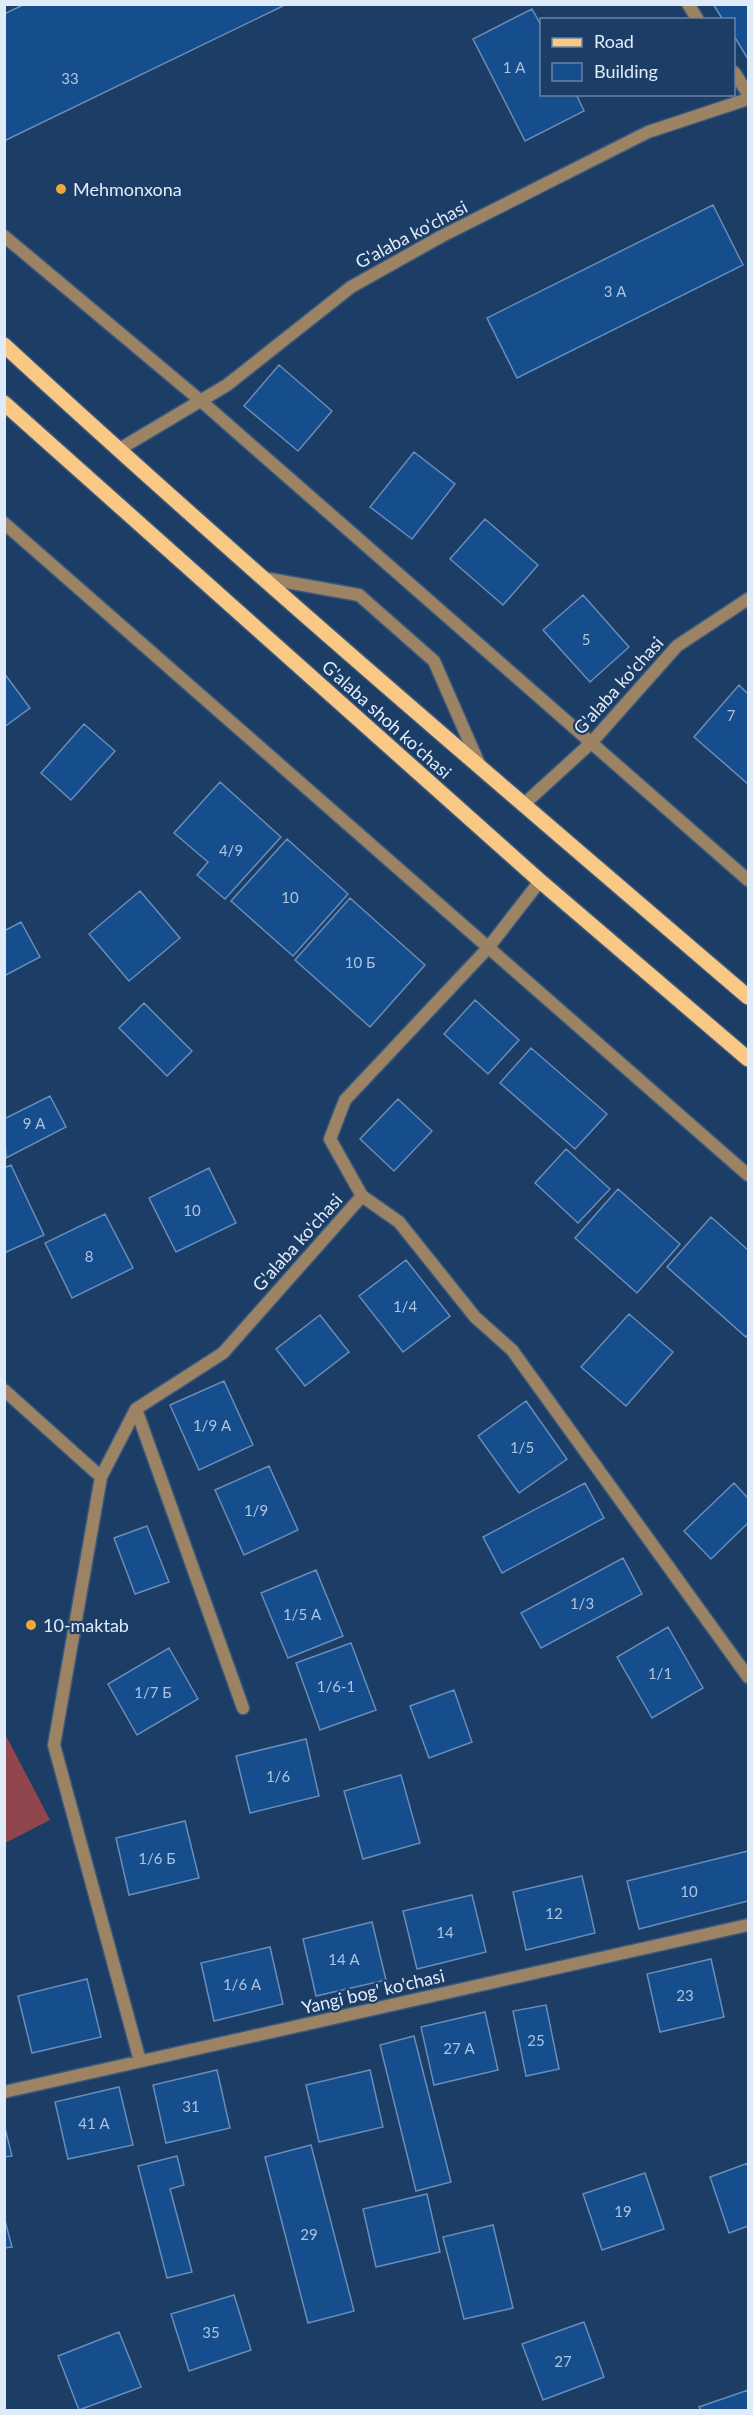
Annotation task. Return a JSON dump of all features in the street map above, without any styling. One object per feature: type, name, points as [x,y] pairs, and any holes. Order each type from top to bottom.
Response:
[{"type":"main road","name":"G'alaba shoh ko'chasi","points":[[4,345],[118,450],[480,768],[748,997]]},
{"type":"main road","name":"G'alaba shoh ko'chasi","points":[[4,404],[540,880],[748,1059]]},
{"type":"street","points":[[688,4],[697,18]]},
{"type":"street","points":[[735,74],[748,97]]},
{"type":"street","name":"G'alaba ko'chasi","points":[[118,450],[227,385],[351,287],[442,236],[648,132],[748,97]]},
{"type":"street","points":[[4,236],[201,401],[748,880]]},
{"type":"street","points":[[4,523],[748,1175]]},
{"type":"street","points":[[264,578],[359,595],[434,661],[480,768]]},
{"type":"street","name":"G'alaba ko'chasi","points":[[523,805],[591,743],[677,646],[748,599]]},
{"type":"street","name":"G'alaba ko'chasi","points":[[140,2061],[54,1745],[101,1477],[136,1409],[223,1353],[362,1196],[330,1139],[345,1100],[488,948],[540,880]]},
{"type":"street","points":[[362,1196],[399,1222],[475,1317],[512,1350],[748,1677]]},
{"type":"street","points":[[4,1390],[101,1477]]},
{"type":"street","points":[[136,1409],[243,1708]]},
{"type":"street","name":"Yangi bog' ko'chasi","points":[[4,2092],[748,1925]]},
{"type":"shaded area","points":[[4,1732],[50,1820],[5,1843],[4,1843]]},
{"type":"building","points":[[25,4],[287,4],[4,141],[4,14]]},
{"type":"building","points":[[713,4],[748,4],[748,59],[735,38],[735,18],[722,18]]},
{"type":"building","points":[[532,9],[540,23],[540,96],[577,96],[584,111],[525,141],[473,39]]},
{"type":"building","points":[[713,205],[743,265],[517,378],[487,318]]},
{"type":"building","points":[[279,365],[332,411],[298,451],[244,406]]},
{"type":"building","points":[[414,452],[455,484],[412,539],[370,507]]},
{"type":"building","points":[[485,519],[538,565],[503,605],[450,559]]},
{"type":"building","points":[[583,595],[629,647],[590,682],[543,630]]},
{"type":"building","points":[[4,673],[30,708],[4,727]]},
{"type":"building","points":[[739,685],[748,694],[748,784],[694,737]]},
{"type":"building","points":[[84,724],[115,751],[71,800],[41,773]]},
{"type":"building","points":[[220,782],[281,837],[225,899],[197,875],[208,862],[174,833]]},
{"type":"building","points":[[287,839],[348,894],[293,956],[231,901]]},
{"type":"building","points":[[140,891],[180,938],[129,981],[89,934]]},
{"type":"building","points":[[350,898],[425,965],[370,1027],[295,960]]},
{"type":"building","points":[[21,922],[40,957],[4,976],[4,931]]},
{"type":"building","points":[[475,1000],[519,1040],[488,1074],[444,1034]]},
{"type":"building","points":[[144,1003],[192,1051],[167,1076],[119,1028]]},
{"type":"building","points":[[531,1048],[607,1114],[575,1149],[500,1083]]},
{"type":"building","points":[[50,1096],[66,1127],[6,1158],[4,1119]]},
{"type":"building","points":[[398,1099],[432,1131],[394,1171],[360,1139]]},
{"type":"building","points":[[566,1149],[610,1189],[578,1223],[535,1183]]},
{"type":"building","points":[[11,1165],[44,1235],[4,1253],[4,1168]]},
{"type":"building","points":[[209,1168],[236,1223],[176,1252],[149,1198]]},
{"type":"building","points":[[618,1189],[680,1244],[637,1293],[575,1238]]},
{"type":"building","points":[[105,1214],[133,1268],[72,1298],[45,1243]]},
{"type":"building","points":[[711,1217],[748,1250],[748,1334],[746,1337],[667,1267]]},
{"type":"building","points":[[406,1260],[450,1316],[403,1352],[359,1296]]},
{"type":"building","points":[[629,1314],[673,1352],[626,1406],[581,1367]]},
{"type":"building","points":[[320,1315],[349,1352],[305,1386],[276,1349]]},
{"type":"building","points":[[224,1381],[253,1445],[199,1470],[170,1405]]},
{"type":"building","points":[[526,1401],[567,1459],[519,1493],[478,1436]]},
{"type":"building","points":[[269,1466],[298,1530],[244,1555],[215,1490]]},
{"type":"building","points":[[585,1483],[604,1518],[502,1573],[483,1537]]},
{"type":"building","points":[[734,1483],[748,1498],[748,1523],[711,1559],[684,1531]]},
{"type":"building","points":[[147,1526],[169,1582],[135,1594],[114,1538]]},
{"type":"building","points":[[623,1558],[642,1594],[541,1648],[521,1613]]},
{"type":"building","points":[[316,1570],[343,1636],[288,1658],[261,1593]]},
{"type":"building","points":[[668,1627],[703,1688],[652,1718],[617,1657]]},
{"type":"building","points":[[351,1643],[376,1710],[320,1730],[296,1663]]},
{"type":"building","points":[[169,1648],[198,1699],[137,1735],[108,1684]]},
{"type":"building","points":[[454,1690],[472,1742],[429,1758],[410,1706]]},
{"type":"building","points":[[306,1739],[319,1796],[250,1813],[236,1756]]},
{"type":"building","points":[[401,1775],[420,1843],[363,1859],[344,1791]]},
{"type":"building","points":[[185,1821],[199,1878],[129,1895],[116,1838]]},
{"type":"building","points":[[748,1851],[748,1901],[639,1929],[627,1881]]},
{"type":"building","points":[[582,1876],[595,1933],[526,1950],[513,1892]]},
{"type":"building","points":[[472,1895],[486,1952],[417,1969],[403,1911]]},
{"type":"building","points":[[372,1922],[386,1980],[316,1996],[303,1939]]},
{"type":"building","points":[[270,1947],[283,2004],[214,2021],[201,1963]]},
{"type":"building","points":[[711,1959],[724,2017],[660,2032],[647,1974]]},
{"type":"building","points":[[87,1979],[101,2037],[32,2053],[18,1996]]},
{"type":"building","points":[[546,2005],[559,2069],[526,2076],[513,2011]]},
{"type":"building","points":[[485,2012],[498,2070],[434,2085],[421,2027]]},
{"type":"building","points":[[414,2036],[451,2182],[416,2191],[380,2045]]},
{"type":"building","points":[[217,2070],[230,2128],[166,2143],[153,2085]]},
{"type":"building","points":[[370,2070],[383,2127],[319,2142],[306,2085]]},
{"type":"building","points":[[119,2087],[133,2145],[68,2159],[55,2102]]},
{"type":"building","points":[[4,2124],[12,2156],[4,2157]]},
{"type":"building","points":[[311,2145],[354,2311],[308,2323],[265,2157]]},
{"type":"building","points":[[177,2156],[184,2185],[170,2189],[192,2272],[167,2278],[138,2166]]},
{"type":"building","points":[[748,2163],[748,2226],[729,2233],[710,2177]]},
{"type":"building","points":[[645,2173],[664,2229],[602,2250],[583,2194]]},
{"type":"building","points":[[427,2194],[440,2252],[376,2267],[363,2209]]},
{"type":"building","points":[[4,2217],[12,2247],[4,2248]]},
{"type":"building","points":[[493,2225],[513,2308],[464,2319],[443,2237]]},
{"type":"building","points":[[234,2295],[251,2350],[189,2371],[171,2314]]},
{"type":"building","points":[[584,2322],[604,2377],[543,2400],[522,2344]]},
{"type":"building","points":[[119,2332],[141,2387],[79,2410],[58,2356]]},
{"type":"building","points":[[748,2390],[748,2410],[701,2410],[699,2407]]},
{"type":"place","name":"Mehmonxona","points":[[61,189]]},
{"type":"place","name":"10-maktab","points":[[31,1625]]}]
